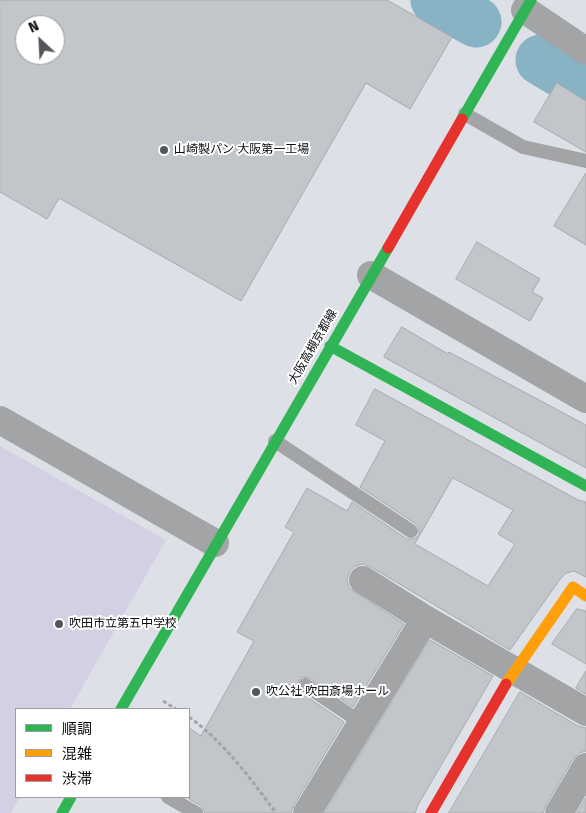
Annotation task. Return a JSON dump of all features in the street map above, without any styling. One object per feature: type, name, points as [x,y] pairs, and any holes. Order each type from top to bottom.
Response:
[{"type":"main road","name":"大阪高槻京都線","points":[[122,708],[215,543],[528,5]]},
{"type":"main road","points":[[330,346],[586,486]]},
{"type":"main road","points":[[431,813],[514,671],[572,587],[586,596]]},
{"type":"main road","points":[[62,813],[70,798]]},
{"type":"street","points":[[528,5],[586,51]]},
{"type":"street","points":[[371,275],[586,399]]},
{"type":"street","points":[[0,420],[215,543]]},
{"type":"street","points":[[363,580],[425,619],[586,712]]},
{"type":"street","points":[[307,813],[425,619]]},
{"type":"street","points":[[559,813],[586,767]]},
{"type":"lane","points":[[465,114],[524,147],[586,161]]},
{"type":"lane","points":[[275,441],[411,531]]},
{"type":"lane","points":[[305,686],[362,723]]},
{"type":"lane","points":[[170,798],[196,813]]},
{"type":"path","points":[[163,701],[174,708]]},
{"type":"path","points":[[190,719],[224,750],[253,781],[276,813]]},
{"type":"shaded area","name":"吹田市立第五中学校","points":[[0,446],[166,540],[71,708],[15,708],[15,798],[19,798],[11,813],[0,813]]},
{"type":"building","name":"山崎製パン 大阪第一工場","points":[[0,0],[387,0],[452,37],[410,109],[366,83],[241,301],[59,198],[47,219],[0,192]]},
{"type":"building","points":[[557,83],[586,101],[586,152],[534,122]]},
{"type":"building","points":[[586,173],[586,245],[554,226]]},
{"type":"building","points":[[477,242],[540,279],[532,292],[543,298],[530,321],[456,279]]},
{"type":"building","points":[[402,327],[448,354],[449,352],[586,425],[586,468],[384,357]]},
{"type":"building","points":[[375,389],[578,500],[586,502],[586,577],[574,571],[566,573],[510,650],[371,567],[363,564],[355,566],[350,571],[347,579],[349,588],[404,624],[353,707],[309,678],[302,677],[298,681],[296,685],[300,692],[344,722],[291,813],[205,813],[201,806],[189,799],[190,729],[201,736],[254,641],[237,632],[294,532],[285,527],[307,488],[347,511],[352,502],[407,539],[414,539],[419,535],[419,528],[416,524],[360,487],[385,441],[356,425]],"holes":[[[453,478],[513,510],[498,534],[515,544],[488,586],[415,544]]]},
{"type":"building","points":[[577,609],[586,611],[586,664],[552,644]]},
{"type":"building","points":[[430,640],[493,676],[415,813],[325,813]]},
{"type":"building","points":[[586,671],[586,694],[576,688]]},
{"type":"building","points":[[520,692],[578,726],[586,728],[586,751],[579,753],[573,759],[543,813],[449,813]]},
{"type":"building","points":[[586,798],[586,813],[577,813]]},
{"type":"waterway","points":[[436,0],[476,22]]},
{"type":"waterway","points":[[541,60],[586,87]]},
{"type":"traffic: fast","points":[[462,119],[531,0]]},
{"type":"traffic: fast","points":[[122,708],[388,248]]},
{"type":"traffic: fast","points":[[330,346],[586,486]]},
{"type":"traffic: fast","points":[[62,813],[70,798]]},
{"type":"traffic: slow","points":[[506,684],[573,587],[586,596]]},
{"type":"traffic: jam","points":[[388,248],[462,119]]},
{"type":"traffic: jam","points":[[431,813],[506,684]]},
{"type":"place","name":"山崎製パン 大阪第一工場","points":[[164,150]]},
{"type":"place","name":"吹田市立第五中学校","points":[[59,624]]},
{"type":"place","name":"吹公社 吹田斎場ホール","points":[[256,692]]}]
